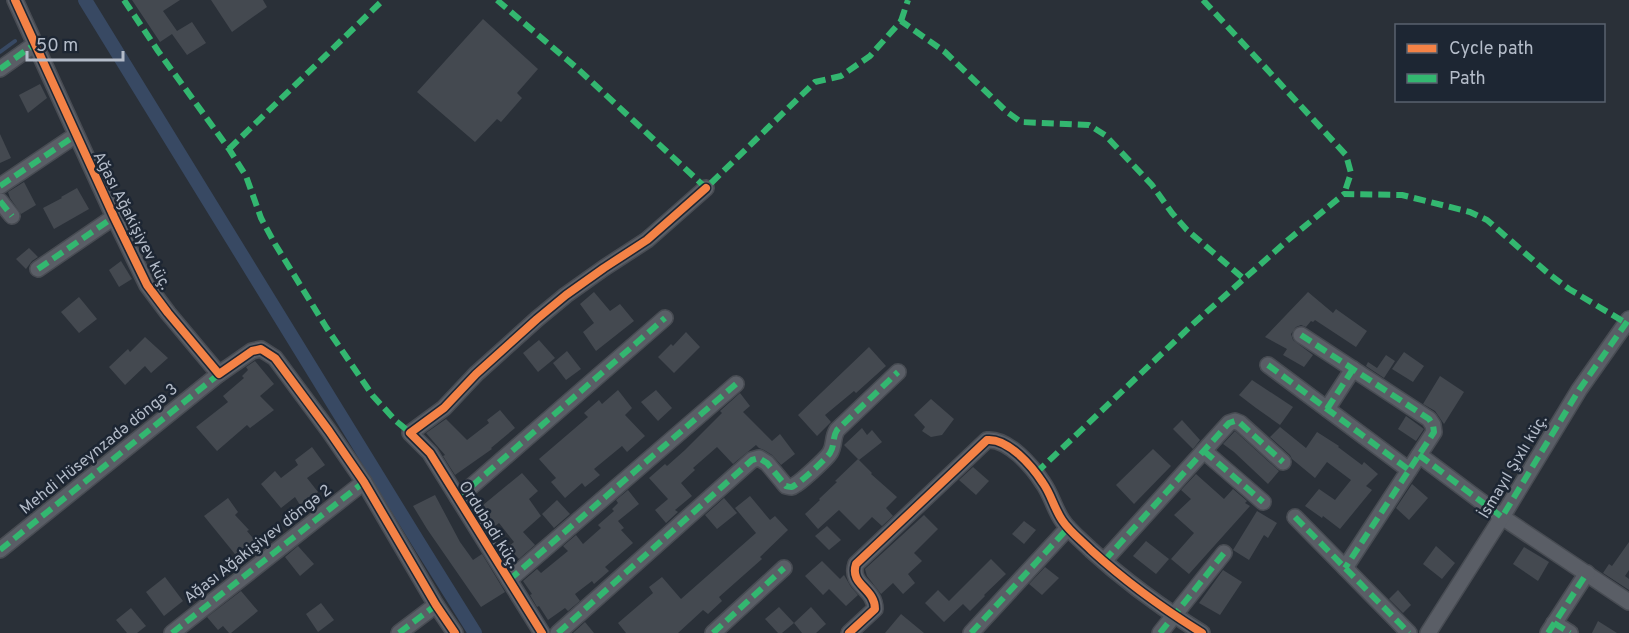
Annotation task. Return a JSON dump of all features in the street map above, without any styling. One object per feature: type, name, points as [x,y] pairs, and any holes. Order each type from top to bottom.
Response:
[{"type":"street","name":"Ağası Ağakişiyev küç.","points":[[15,0],[147,285],[219,374]]},
{"type":"street","points":[[0,69],[34,45]]},
{"type":"street","points":[[0,186],[76,135]]},
{"type":"street","name":"Ordubadi küç.","points":[[542,633],[430,453],[410,433],[444,408],[476,374],[537,319],[566,295],[647,240],[706,188]]},
{"type":"street","points":[[0,201],[12,216]]},
{"type":"street","points":[[38,269],[114,217]]},
{"type":"street","points":[[458,498],[665,318]]},
{"type":"street","name":"İsmayıl Şıxlı küç.","points":[[1428,633],[1579,390],[1629,319]]},
{"type":"street","points":[[1301,335],[1429,419],[1433,425],[1434,432],[1345,568]]},
{"type":"street","points":[[219,374],[252,351],[261,349],[275,358],[364,482],[436,605],[455,633]]},
{"type":"street","points":[[1268,364],[1409,470]]},
{"type":"street","points":[[1327,409],[1353,369]]},
{"type":"street","points":[[558,633],[752,460],[759,458],[766,463],[786,486],[792,487],[799,483],[830,453],[833,436],[837,430],[898,372]]},
{"type":"street","name":"Mehdi Hüseynzadə döngə 3","points":[[0,550],[219,374]]},
{"type":"street","points":[[509,580],[736,384]]},
{"type":"street","points":[[1104,561],[1229,423],[1235,421],[1240,423],[1283,462]]},
{"type":"street","points":[[849,633],[875,609],[872,597],[856,578],[854,571],[856,564],[987,440],[994,439],[1003,442],[1030,465],[1044,484],[1068,528],[1129,584],[1202,633]]},
{"type":"street","points":[[1204,451],[1263,502]]},
{"type":"street","points":[[1419,455],[1502,517],[1629,602]]},
{"type":"street","name":"Ağası Ağakişiyev döngə 2","points":[[172,633],[364,482]]},
{"type":"street","points":[[1295,517],[1409,633]]},
{"type":"street","points":[[971,633],[1068,528]]},
{"type":"street","points":[[1160,633],[1224,553]]},
{"type":"street","points":[[713,633],[784,568]]},
{"type":"street","points":[[1570,633],[1551,628],[1587,573]]},
{"type":"street","points":[[399,633],[436,605]]},
{"type":"building","points":[[132,0],[180,0],[163,11],[177,31],[192,22],[206,43],[187,55],[172,34],[160,42]]},
{"type":"building","points":[[211,0],[263,0],[267,7],[232,32]]},
{"type":"building","points":[[483,19],[538,69],[517,93],[522,98],[501,122],[497,119],[475,142],[417,92]]},
{"type":"building","points":[[40,84],[47,98],[28,113],[19,95]]},
{"type":"building","points":[[0,134],[11,158],[0,163]]},
{"type":"building","points":[[24,182],[36,205],[21,214],[8,192]]},
{"type":"building","points":[[77,188],[89,209],[54,229],[43,208]]},
{"type":"building","points":[[29,248],[38,257],[26,269],[16,259]]},
{"type":"building","points":[[121,261],[132,279],[119,287],[109,270]]},
{"type":"building","points":[[594,292],[610,311],[620,304],[634,321],[596,351],[583,332],[594,323],[580,304]]},
{"type":"building","points":[[1308,292],[1333,313],[1336,309],[1367,331],[1356,347],[1315,320],[1306,327],[1301,325],[1296,327],[1291,334],[1293,340],[1313,355],[1304,367],[1283,355],[1287,349],[1265,337]]},
{"type":"building","points":[[79,297],[97,319],[79,333],[61,312]]},
{"type":"building","points":[[686,332],[700,347],[674,373],[658,357]]},
{"type":"building","points":[[145,337],[168,358],[151,373],[145,366],[125,385],[109,367],[128,349],[130,352]]},
{"type":"building","points":[[539,340],[555,358],[538,372],[523,353]]},
{"type":"building","points":[[869,347],[886,366],[856,393],[854,391],[825,415],[831,422],[817,436],[798,415]]},
{"type":"building","points":[[567,351],[581,369],[566,380],[553,363]]},
{"type":"building","points":[[1404,352],[1424,366],[1413,382],[1392,369]]},
{"type":"building","points":[[1386,355],[1395,361],[1384,378],[1366,366],[1368,362],[1377,368]]},
{"type":"building","points":[[255,361],[274,384],[260,396],[274,410],[250,428],[247,425],[217,451],[196,427],[228,402],[223,396],[244,378],[242,376],[248,370],[246,367]]},
{"type":"building","points":[[1440,376],[1464,392],[1444,424],[1435,411],[1423,404]]},
{"type":"building","points":[[1252,380],[1293,407],[1280,425],[1239,395]]},
{"type":"building","points":[[618,390],[632,408],[625,415],[645,436],[627,452],[622,446],[594,469],[600,475],[585,487],[582,483],[565,498],[551,482],[556,478],[539,459],[588,417],[584,413],[599,400],[602,404]]},
{"type":"building","points":[[656,390],[672,408],[658,421],[641,402]]},
{"type":"building","points":[[740,393],[750,406],[743,412],[772,441],[780,434],[795,454],[781,465],[772,455],[756,445],[733,464],[717,447],[693,468],[695,470],[681,483],[692,496],[675,510],[678,512],[666,523],[655,510],[668,499],[649,478],[685,450],[722,413],[720,411]]},
{"type":"building","points":[[931,399],[954,419],[942,435],[931,437],[922,431],[925,427],[914,415]]},
{"type":"building","points":[[500,410],[515,428],[492,449],[455,475],[443,456],[445,455],[426,433],[446,419],[467,440],[489,423],[487,420]]},
{"type":"building","points":[[1406,416],[1424,429],[1416,441],[1398,429]]},
{"type":"building","points":[[1182,420],[1200,440],[1193,449],[1173,429]]},
{"type":"building","points":[[1280,427],[1306,448],[1317,432],[1362,465],[1364,462],[1378,474],[1366,486],[1372,490],[1340,529],[1305,506],[1319,489],[1335,500],[1351,480],[1327,462],[1315,478],[1270,437]]},
{"type":"building","points":[[862,428],[867,435],[872,430],[882,442],[859,460],[844,445]]},
{"type":"building","points":[[1235,431],[1279,471],[1268,484],[1223,444]]},
{"type":"building","points":[[312,447],[325,465],[307,478],[318,492],[300,505],[295,497],[281,508],[261,484],[275,471],[281,478],[298,465],[295,460]]},
{"type":"building","points":[[1153,449],[1171,466],[1134,504],[1116,485]]},
{"type":"building","points":[[858,459],[897,497],[886,508],[893,516],[882,526],[872,517],[859,530],[839,510],[818,529],[805,514]]},
{"type":"building","points":[[973,467],[989,481],[976,495],[959,480]]},
{"type":"building","points":[[522,473],[538,491],[529,499],[541,516],[523,532],[535,545],[519,559],[508,547],[514,542],[499,523],[490,530],[477,510]]},
{"type":"building","points":[[1196,474],[1224,499],[1233,489],[1250,506],[1189,574],[1171,559],[1194,533],[1174,515],[1191,499],[1181,490]]},
{"type":"building","points":[[1412,484],[1428,498],[1409,520],[1396,508]]},
{"type":"building","points":[[628,490],[639,504],[618,521],[624,528],[621,530],[633,543],[605,567],[609,571],[594,584],[592,581],[575,594],[580,601],[568,611],[565,608],[548,620],[539,606],[537,607],[523,581],[537,569],[541,573],[568,551],[563,546],[576,535],[583,544],[601,528],[598,525],[614,511],[612,509],[618,503],[616,500]]},
{"type":"building","points":[[435,495],[460,542],[473,560],[482,554],[505,592],[481,607],[413,506]]},
{"type":"building","points":[[750,496],[770,520],[775,516],[788,530],[760,557],[762,559],[719,597],[722,601],[708,614],[703,610],[678,633],[626,633],[618,623],[653,593],[649,587],[662,577],[681,599],[756,533],[735,508]]},
{"type":"building","points":[[228,498],[238,512],[235,515],[262,549],[243,564],[204,516]]},
{"type":"building","points":[[724,498],[737,513],[717,529],[705,515]]},
{"type":"building","points":[[557,500],[570,514],[554,528],[542,514]]},
{"type":"building","points":[[1257,511],[1277,523],[1268,538],[1264,535],[1249,560],[1233,550]]},
{"type":"building","points":[[924,515],[938,529],[914,553],[922,561],[908,574],[915,583],[903,594],[893,583],[881,594],[867,576],[865,569]]},
{"type":"building","points":[[1024,521],[1036,530],[1024,544],[1012,534]]},
{"type":"building","points":[[827,526],[841,540],[829,550],[815,536]]},
{"type":"building","points":[[1146,541],[1169,559],[1156,574],[1133,556]]},
{"type":"building","points":[[1629,542],[1629,570],[1625,576],[1629,579],[1629,590],[1603,573],[1609,564],[1612,566]]},
{"type":"building","points":[[298,546],[314,564],[300,576],[285,557]]},
{"type":"building","points":[[1436,546],[1455,563],[1442,579],[1423,564]]},
{"type":"building","points":[[1524,547],[1549,562],[1538,581],[1513,564]]},
{"type":"building","points":[[991,559],[1006,574],[970,611],[963,604],[944,622],[925,603],[938,590],[949,601]]},
{"type":"building","points":[[822,561],[840,579],[844,575],[858,595],[846,606],[829,589],[823,595],[805,576]]},
{"type":"building","points":[[1045,567],[1059,578],[1042,595],[1029,584]]},
{"type":"building","points":[[1223,570],[1242,582],[1220,615],[1199,603]]},
{"type":"building","points":[[165,577],[183,601],[164,616],[146,592]]},
{"type":"building","points":[[1398,590],[1411,605],[1403,613],[1389,599]]},
{"type":"building","points":[[241,591],[258,611],[231,633],[223,626],[218,630],[207,617]]},
{"type":"building","points":[[321,603],[334,620],[318,632],[306,614]]},
{"type":"building","points":[[779,607],[794,623],[782,633],[778,633],[765,619]]},
{"type":"building","points":[[811,607],[826,624],[816,633],[802,633],[794,623]]},
{"type":"building","points":[[131,608],[146,626],[137,633],[127,633],[116,620]]},
{"type":"building","points":[[901,614],[924,633],[885,633]]},
{"type":"building","points":[[1598,621],[1617,633],[1592,633]]},
{"type":"building","points":[[585,622],[594,633],[573,633]]},
{"type":"waterway","points":[[85,0],[475,633]]},
{"type":"waterway","points":[[0,52],[15,41]]},
{"type":"marked path","points":[[124,0],[246,176],[261,218],[326,327],[373,396],[396,421],[413,435]]},
{"type":"marked path","points":[[229,149],[383,0]]},
{"type":"marked path","points":[[497,0],[578,69],[706,188],[815,82],[841,76],[870,56],[901,21],[945,52],[1007,112],[1021,122],[1089,125],[1105,135],[1152,185],[1187,230],[1244,279]]},
{"type":"marked path","points":[[901,21],[908,0]]},
{"type":"marked path","points":[[1203,0],[1346,155],[1351,173],[1344,194]]},
{"type":"marked path","points":[[0,69],[35,44]]},
{"type":"marked path","points":[[0,186],[76,135]]},
{"type":"marked path","points":[[1036,473],[1193,324],[1344,194],[1402,195],[1470,212],[1487,220],[1569,289],[1626,323]]},
{"type":"marked path","points":[[0,201],[12,216]]},
{"type":"marked path","points":[[38,269],[114,217]]},
{"type":"marked path","points":[[458,498],[665,318]]},
{"type":"marked path","points":[[1419,455],[1502,517],[1579,390],[1629,319]]},
{"type":"marked path","points":[[1301,335],[1429,419],[1433,425],[1434,432],[1345,568]]},
{"type":"marked path","points":[[1268,365],[1409,470]]},
{"type":"marked path","points":[[1327,409],[1353,369]]},
{"type":"marked path","points":[[558,633],[752,460],[759,458],[767,463],[786,486],[792,487],[798,483],[830,453],[837,430],[898,372]]},
{"type":"marked path","points":[[0,550],[219,374]]},
{"type":"marked path","points":[[509,580],[736,384]]},
{"type":"marked path","points":[[1104,561],[1229,423],[1235,421],[1240,423],[1283,462]]},
{"type":"marked path","points":[[1204,451],[1263,502]]},
{"type":"marked path","points":[[172,633],[364,482]]},
{"type":"marked path","points":[[1295,517],[1409,633]]},
{"type":"marked path","points":[[971,633],[1068,528]]},
{"type":"marked path","points":[[1160,633],[1224,553]]},
{"type":"marked path","points":[[713,633],[784,568]]},
{"type":"marked path","points":[[1548,633],[1587,573]]},
{"type":"marked path","points":[[399,633],[436,605]]},
{"type":"marked path","points":[[1554,623],[1570,633]]},
{"type":"cycle path","points":[[15,0],[147,285],[219,374],[252,351],[261,349],[275,358],[364,482],[436,605],[455,633]]},
{"type":"cycle path","points":[[542,633],[430,453],[410,433],[444,408],[476,374],[537,319],[566,295],[647,240],[706,188]]},
{"type":"cycle path","points":[[849,633],[875,609],[871,596],[856,577],[856,564],[987,440],[1003,443],[1026,461],[1046,487],[1065,524],[1091,550],[1145,594],[1202,633]]}]
